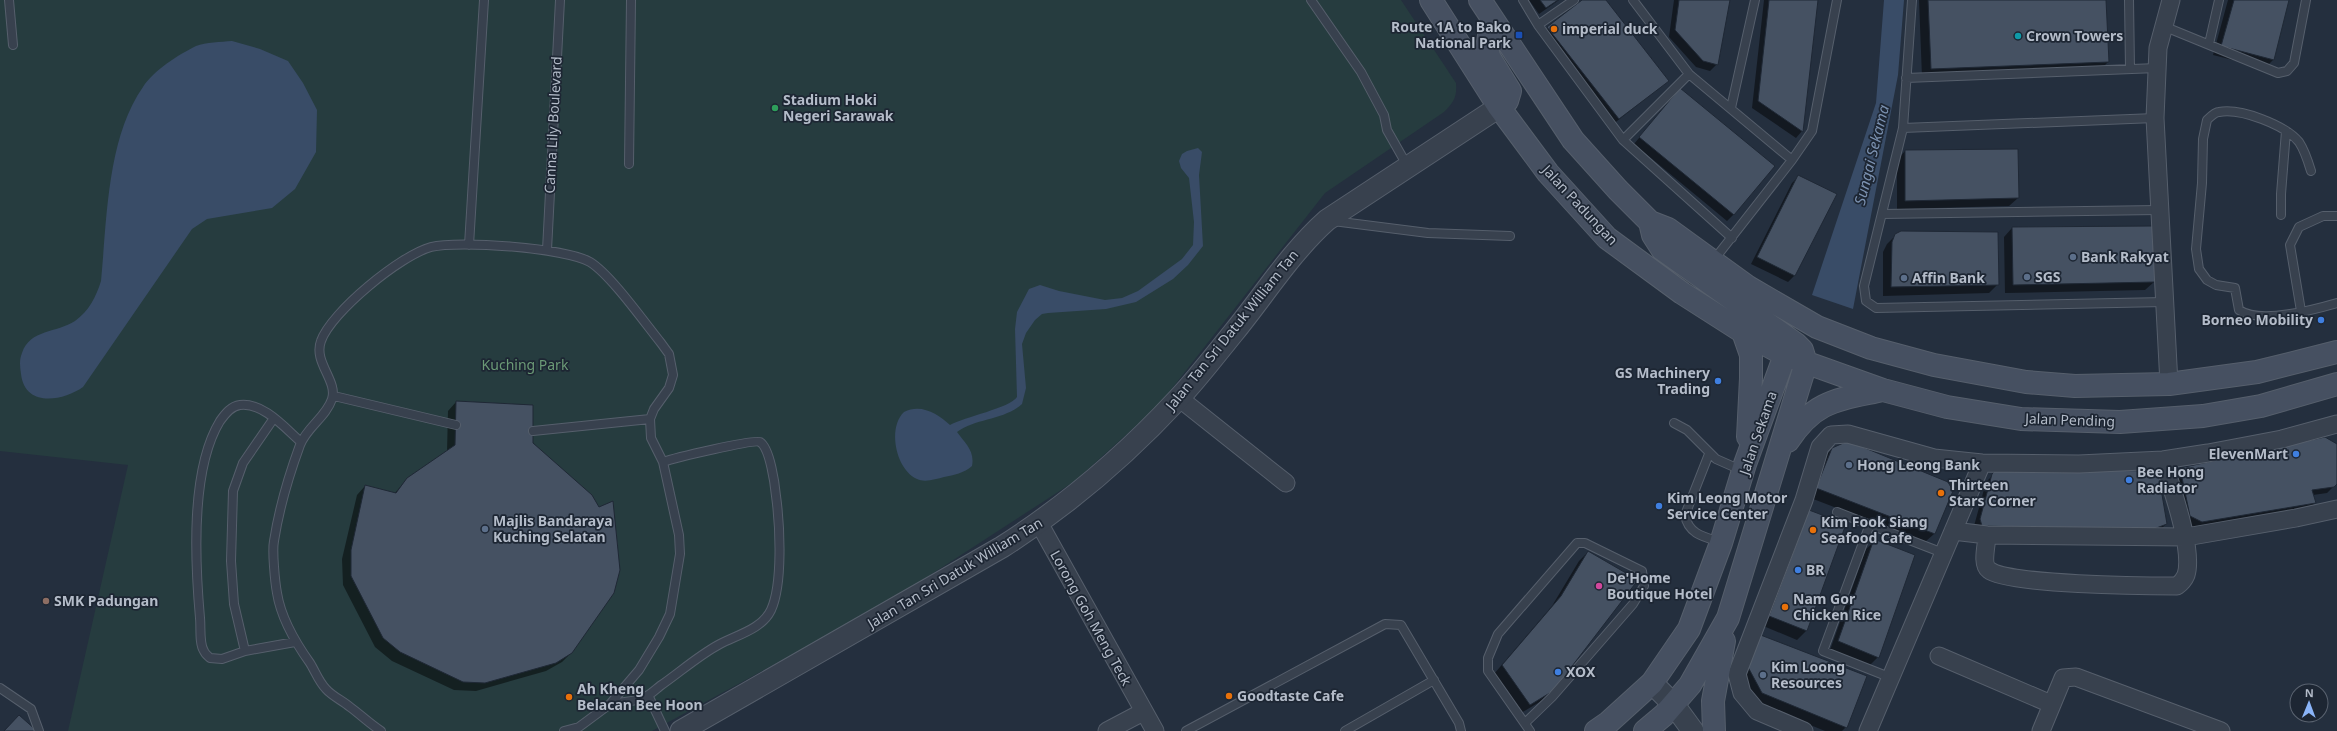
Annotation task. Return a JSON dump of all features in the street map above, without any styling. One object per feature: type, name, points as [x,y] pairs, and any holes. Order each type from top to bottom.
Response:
[{"type":"main road","name":"Jalan Padungan","points":[[1431,0],[1500,107],[1548,173],[1607,238],[1682,292],[1743,332],[1791,349],[1806,363]]},
{"type":"main road","points":[[1480,0],[1573,140],[1618,190],[1650,222],[1668,229],[1748,287],[1817,327],[1858,343],[1934,364],[2026,382],[2075,386],[2169,384],[2257,372],[2337,352]]},
{"type":"main road","points":[[1492,18],[1487,48],[1489,57],[1510,91],[1507,101],[1500,107]]},
{"type":"main road","points":[[1650,222],[1653,235],[1662,249],[1791,349],[1822,341],[1858,343]]},
{"type":"main road","points":[[1743,332],[1751,355],[1752,378],[1745,467]]},
{"type":"main road","name":"Jalan Sekama","points":[[1596,731],[1648,688],[1688,629],[1721,542],[1745,467],[1791,349]]},
{"type":"main road","name":"Jalan Sekama","points":[[1645,731],[1671,717],[1728,618],[1806,363]]},
{"type":"main road","name":"Jalan Pending","points":[[1806,363],[1883,390],[1946,407],[2021,419],[2120,422],[2203,416],[2261,406],[2337,384]]},
{"type":"main road","points":[[1778,456],[1798,426],[1809,414],[1824,405],[1844,398],[1883,390]]},
{"type":"main road","points":[[1714,731],[1713,701],[1728,618]]},
{"type":"street","points":[[2169,384],[2158,210],[2155,118],[2157,68],[2163,26],[2171,0]]},
{"type":"street","name":"Jalan Tan Sri Datuk William Tan","points":[[681,731],[905,604],[1039,523],[1085,488],[1119,459],[1179,398],[1244,320],[1295,253],[1327,220],[1409,168],[1500,107]]},
{"type":"street","points":[[1179,398],[1286,483]]},
{"type":"street","points":[[1804,731],[1758,711],[1742,693],[1737,674],[1804,500],[1820,446],[1831,435],[1848,434],[1934,458],[1982,463],[2080,464],[2164,460],[2282,439],[2337,424]]},
{"type":"street","points":[[1987,535],[1985,564],[1989,570],[1997,574],[2023,579],[2119,585],[2177,586],[2183,581],[2187,573],[2186,537],[2164,460]]},
{"type":"street","points":[[1868,731],[1889,677],[1982,463]]},
{"type":"street","points":[[1953,531],[1987,535],[2186,537],[2317,514],[2337,509]]},
{"type":"street","name":"Lorong Goh Meng Teck","points":[[1039,523],[1143,712],[1155,731]]},
{"type":"street","points":[[1939,656],[2051,704]]},
{"type":"street","points":[[2041,731],[2063,678],[2076,677],[2221,731]]},
{"type":"street","points":[[1648,688],[1671,717],[1693,731]]},
{"type":"street","points":[[1107,731],[1143,712]]},
{"type":"lane","points":[[9,0],[13,45]]},
{"type":"lane","points":[[469,245],[484,0]]},
{"type":"lane","name":"Canna Lily Boulevard","points":[[547,250],[560,0]]},
{"type":"lane","points":[[629,164],[631,0]]},
{"type":"lane","points":[[1311,0],[1361,72],[1384,115],[1387,130],[1409,168]]},
{"type":"lane","points":[[1523,0],[1538,25],[1623,140],[1732,238]]},
{"type":"lane","points":[[1538,25],[1574,0]]},
{"type":"lane","points":[[1633,0],[1689,74],[1792,160]]},
{"type":"lane","points":[[1731,108],[1755,0]]},
{"type":"lane","points":[[1713,262],[1792,160],[1812,131],[1837,0]]},
{"type":"lane","points":[[1912,0],[1903,128],[1864,286],[1866,301],[1876,308],[2164,302]]},
{"type":"lane","points":[[2129,0],[2130,69]]},
{"type":"lane","points":[[2209,44],[2219,0]]},
{"type":"lane","points":[[2163,26],[2278,73],[2287,71],[2294,63],[2306,0]]},
{"type":"lane","points":[[1906,78],[2157,68]]},
{"type":"lane","points":[[1623,140],[1689,74]]},
{"type":"lane","points":[[2311,171],[2306,154],[2299,142],[2286,131],[2240,112],[2218,112],[2207,120],[2203,139],[2202,183],[2196,249],[2199,268],[2207,280],[2216,285],[2235,288],[2237,308],[2242,312],[2252,315],[2278,315],[2337,303]]},
{"type":"lane","points":[[1903,128],[2155,118]]},
{"type":"lane","points":[[2281,215],[2281,194],[2286,131]]},
{"type":"lane","points":[[1882,214],[2158,210]]},
{"type":"lane","points":[[2301,311],[2290,245],[2299,227],[2314,219],[2334,215]]},
{"type":"lane","points":[[1327,220],[1428,233],[1510,236]]},
{"type":"lane","points":[[381,731],[326,689],[295,642],[277,594],[273,542],[284,494],[301,442],[321,419],[334,396],[332,386],[323,366],[319,347],[332,320],[369,287],[418,252],[446,245],[547,250],[579,256],[604,273],[669,354],[673,375],[669,388],[654,410],[650,419],[651,438],[664,462],[679,535],[680,554],[670,614],[659,637],[639,670],[610,704],[579,726],[564,731]]},
{"type":"lane","points":[[334,396],[456,425]]},
{"type":"lane","points":[[295,642],[245,651],[222,659],[210,658],[203,651],[198,593],[196,542],[199,494],[205,456],[216,429],[225,413],[239,405],[248,404],[274,418],[301,442]]},
{"type":"lane","points":[[245,651],[234,604],[231,561],[233,491],[243,463],[274,418]]},
{"type":"lane","points":[[533,431],[650,419]]},
{"type":"lane","points":[[1674,423],[1687,430],[1709,454],[1716,459],[1745,467]]},
{"type":"lane","points":[[610,704],[643,698],[719,645],[763,622],[771,610],[776,592],[779,551],[778,510],[774,477],[764,446],[760,442],[751,441],[709,452],[681,456],[664,462]]},
{"type":"lane","points":[[1709,454],[1685,515],[1686,524],[1694,533],[1721,542]]},
{"type":"lane","points":[[1837,512],[1943,553]]},
{"type":"lane","points":[[1870,524],[1823,650],[1889,677]]},
{"type":"lane","points":[[1525,723],[1552,697],[1633,604],[1644,586],[1642,571],[1586,543],[1577,543],[1553,573],[1498,634],[1488,658],[1488,671],[1530,731]]},
{"type":"lane","points":[[1186,731],[1385,624],[1401,625],[1459,723],[1461,731]]},
{"type":"lane","points":[[1345,731],[1434,680]]},
{"type":"lane","points":[[0,688],[31,709],[39,731]]},
{"type":"lane","points":[[648,695],[665,731]]},
{"type":"green space","name":"Kuching Park","points":[[0,0],[1401,0],[1456,83],[1456,92],[1452,102],[1444,112],[1325,193],[1159,405],[1075,481],[887,603],[652,731],[68,731],[128,465],[0,451]]},
{"type":"water","name":"Sungai Sekama","points":[[1884,0],[1904,0],[1898,75],[1853,309],[1812,295],[1876,103]]},
{"type":"water","points":[[232,41],[260,49],[288,61],[303,83],[317,110],[316,152],[295,189],[272,208],[207,219],[192,229],[83,387],[75,392],[56,398],[37,397],[24,385],[20,369],[21,356],[26,345],[38,335],[68,325],[80,317],[88,308],[97,293],[101,281],[107,206],[115,154],[131,107],[143,87],[153,75],[174,58],[196,46],[214,42]]},
{"type":"water","points":[[1198,148],[1202,152],[1199,175],[1203,246],[1188,265],[1173,279],[1136,302],[1106,309],[1042,314],[1035,320],[1026,333],[1022,344],[1026,388],[1022,404],[1007,413],[965,427],[957,432],[971,452],[973,461],[972,466],[959,473],[923,481],[910,474],[899,458],[895,438],[899,419],[904,412],[923,409],[935,414],[950,425],[1006,405],[1017,397],[1015,329],[1017,312],[1029,289],[1040,285],[1059,291],[1105,300],[1122,298],[1138,291],[1182,259],[1193,245],[1194,222],[1189,178],[1181,168],[1179,161],[1182,154]]},
{"type":"building","points":[[1540,0],[1558,0],[1546,8]]},
{"type":"building","points":[[1582,0],[1606,0],[1669,81],[1619,119],[1547,27]]},
{"type":"building","points":[[1679,0],[1730,0],[1718,65],[1703,61],[1675,30]]},
{"type":"building","points":[[1769,0],[1818,0],[1803,132],[1758,101]]},
{"type":"building","name":"Crown Towers","points":[[1928,0],[2106,0],[2109,62],[1931,69]]},
{"type":"building","points":[[2234,0],[2289,0],[2274,60],[2221,46]]},
{"type":"building","points":[[1680,88],[1775,166],[1734,215],[1639,137]]},
{"type":"building","points":[[2018,149],[2019,198],[1905,201],[1905,150]]},
{"type":"building","points":[[1798,175],[1837,194],[1795,276],[1757,257]]},
{"type":"building","points":[[2153,226],[2155,282],[2013,285],[2012,227]]},
{"type":"building","points":[[1901,231],[1998,232],[1999,285],[1891,287],[1892,242],[1895,234]]},
{"type":"building","name":"Majlis Bandaraya Kuching Selatan","points":[[456,401],[533,405],[533,443],[592,495],[599,507],[613,501],[620,570],[614,593],[572,653],[556,663],[485,683],[463,682],[400,652],[383,638],[351,576],[351,550],[365,485],[396,493],[407,478],[455,445]]},
{"type":"building","points":[[2325,437],[2337,444],[2337,484],[2334,487],[2312,490],[2316,503],[2202,522],[2190,516],[2180,468]]},
{"type":"building","points":[[1848,441],[1948,482],[1953,491],[1935,534],[1816,488],[1832,448]]},
{"type":"building","points":[[1998,468],[2151,471],[2159,477],[2167,524],[2151,530],[1982,526],[1980,519],[1992,474]]},
{"type":"building","points":[[1809,510],[1846,524],[1807,631],[1769,616]]},
{"type":"building","points":[[1874,539],[1915,555],[1879,658],[1838,641]]},
{"type":"building","points":[[1588,551],[1638,580],[1553,691],[1530,705],[1502,665],[1561,596]]},
{"type":"building","points":[[1758,634],[1867,676],[1847,728],[1762,693],[1748,667]]},
{"type":"building","points":[[19,715],[37,731],[4,731]]},
{"type":"place","name":"imperial duck","points":[[1554,29]]},
{"type":"place","name":"Route 1A to Bako National Park","points":[[1519,35]]},
{"type":"place","name":"Crown Towers","points":[[2018,36]]},
{"type":"place","name":"Stadium Hoki Negeri Sarawak","points":[[775,108]]},
{"type":"place","name":"Bank Rakyat","points":[[2073,257]]},
{"type":"place","name":"SGS","points":[[2027,277]]},
{"type":"place","name":"Affin Bank","points":[[1904,278]]},
{"type":"place","name":"Borneo Mobility","points":[[2321,320]]},
{"type":"place","name":"GS Machinery Trading","points":[[1718,381]]},
{"type":"place","name":"ElevenMart","points":[[2296,454]]},
{"type":"place","name":"Hong Leong Bank","points":[[1849,465]]},
{"type":"place","name":"Bee Hong Radiator","points":[[2129,480]]},
{"type":"place","name":"Thirteen Stars Corner","points":[[1941,493]]},
{"type":"place","name":"Kim Leong Motor Service Center","points":[[1659,506]]},
{"type":"place","name":"Majlis Bandaraya Kuching Selatan","points":[[485,529]]},
{"type":"place","name":"Kim Fook Siang Seafood Cafe","points":[[1813,530]]},
{"type":"place","name":"BR","points":[[1798,570]]},
{"type":"place","name":"De'Home Boutique Hotel","points":[[1599,586]]},
{"type":"place","name":"SMK Padungan","points":[[46,601]]},
{"type":"place","name":"Nam Gor Chicken Rice","points":[[1785,607]]},
{"type":"place","name":"XOX","points":[[1558,672]]},
{"type":"place","name":"Kim Loong Resources","points":[[1763,675]]},
{"type":"place","name":"Goodtaste Cafe","points":[[1229,696]]},
{"type":"place","name":"Ah Kheng Belacan Bee Hoon","points":[[569,697]]}]
